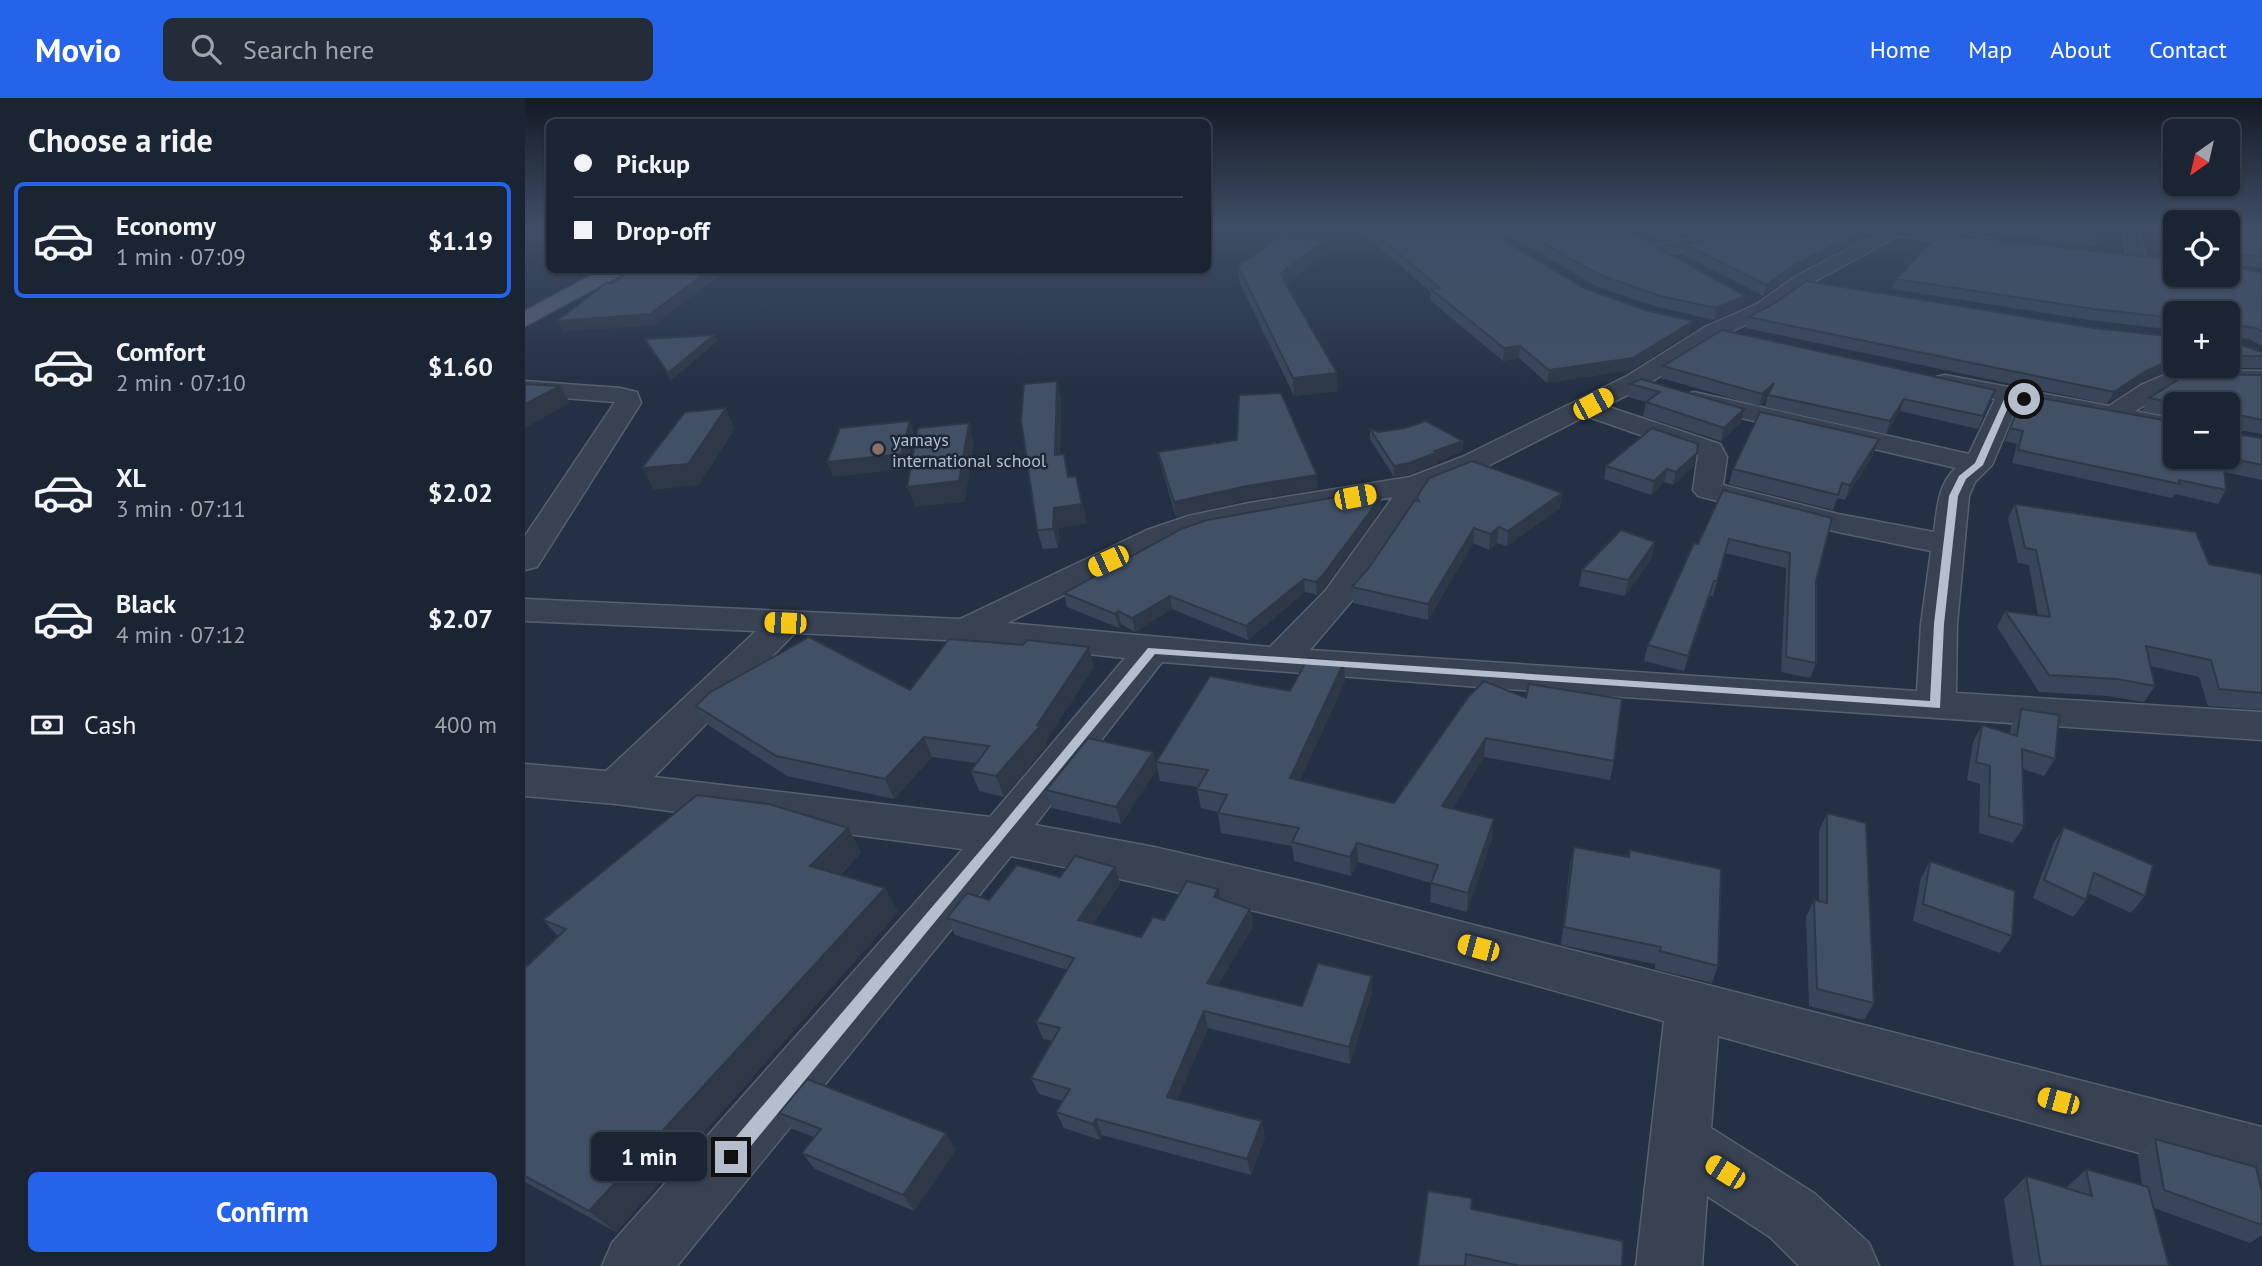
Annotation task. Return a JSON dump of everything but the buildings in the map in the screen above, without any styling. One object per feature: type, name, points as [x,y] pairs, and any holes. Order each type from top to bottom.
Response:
[{"type":"main road","points":[[529,316],[595,281]]},
{"type":"street","points":[[1657,388],[1701,328],[1804,281]]},
{"type":"street","points":[[1800,283],[1836,288]]},
{"type":"street","points":[[1701,328],[1751,340]]},
{"type":"street","points":[[1918,376],[2163,425]]},
{"type":"street","points":[[2113,415],[2150,390],[2176,377],[2262,378]]},
{"type":"street","points":[[525,388],[628,397],[628,403],[525,560]]},
{"type":"street","points":[[966,630],[1145,543],[1199,523],[1249,512],[1416,485],[1512,445],[1585,407],[1657,388],[1742,413],[1978,465]]},
{"type":"street","points":[[1936,705],[1939,624],[1954,496],[1962,478],[1978,465],[2009,395]]},
{"type":"street","points":[[1585,407],[1710,450],[1713,457],[1708,490],[1800,514],[1947,544]]},
{"type":"street","points":[[1279,659],[1333,606],[1373,555],[1416,485]]},
{"type":"street","points":[[525,610],[966,630],[1152,650],[1490,676],[2262,726]]},
{"type":"street","points":[[616,788],[785,623]]},
{"type":"street","points":[[635,1266],[1001,836],[1152,650]]},
{"type":"street","points":[[525,780],[616,788],[1001,836],[1154,866],[1318,905],[2262,1157]]},
{"type":"street","points":[[1669,1266],[1693,1006]]},
{"type":"street","points":[[1681,1144],[1792,1214],[1846,1266]]},
{"type":"place","name":"yamays international school","points":[[878,449]]},
{"type":"route","points":[[731,1157],[1001,836],[1152,650],[1490,676],[1936,705],[1939,624],[1954,496],[1962,478],[1978,465],[2009,395],[2024,399]]}]
